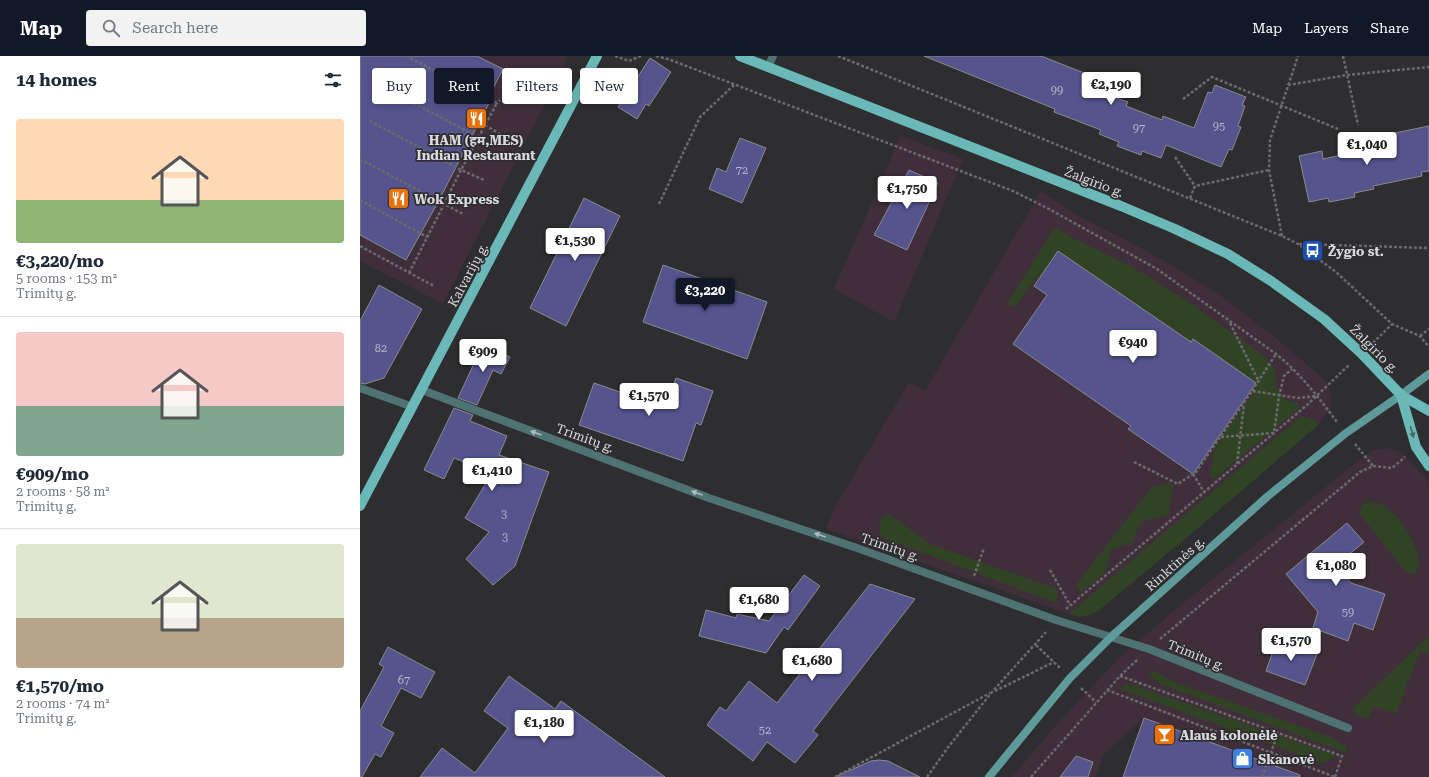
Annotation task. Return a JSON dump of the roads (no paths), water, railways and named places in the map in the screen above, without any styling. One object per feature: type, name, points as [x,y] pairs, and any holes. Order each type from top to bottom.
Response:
[{"type":"main road","name":"Kalvarijų g.","points":[[360,506],[597,56]]},
{"type":"main road","name":"Žalgirio g.","points":[[740,56],[1121,206],[1228,254],[1271,281],[1324,319],[1402,395],[1429,411]]},
{"type":"main road","name":"Rinktinės g.","points":[[989,777],[1070,678],[1111,637],[1268,496],[1346,433],[1402,395],[1429,374]]},
{"type":"main road","points":[[1402,395],[1416,447],[1429,466]]},
{"type":"street","points":[[768,67],[773,56]]},
{"type":"street","points":[[360,388],[413,407]]},
{"type":"street","name":"Trimitų g.","points":[[422,390],[709,498],[857,548],[1056,620],[1149,649],[1348,728]]},
{"type":"place","name":"HAM (हम,MES) Indian Restaurant","points":[[476,118]]},
{"type":"place","name":"Wok Express","points":[[398,199]]},
{"type":"place","name":"Žygio st.","points":[[1313,251]]},
{"type":"place","name":"Alaus kolonėlė","points":[[1164,735]]},
{"type":"place","name":"Skanovė","points":[[1242,759]]}]
